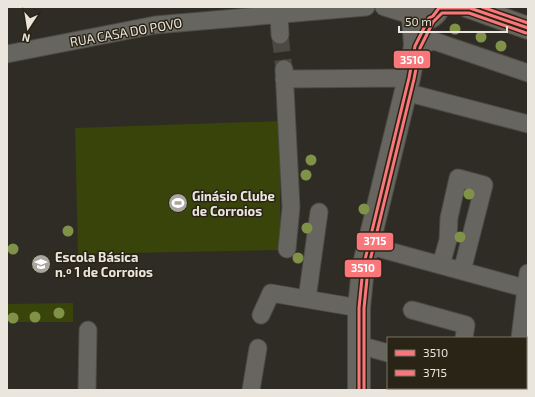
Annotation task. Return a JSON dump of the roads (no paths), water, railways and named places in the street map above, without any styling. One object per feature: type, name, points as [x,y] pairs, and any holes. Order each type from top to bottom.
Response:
[{"type":"main road","points":[[359,390],[359,308],[363,268],[367,245],[407,85],[423,12],[469,7],[528,28]]},
{"type":"street","name":"RUA CASA DO POVO","points":[[7,54],[117,31],[155,25],[201,14],[279,14],[366,7]]},
{"type":"street","points":[[384,7],[423,12]]},
{"type":"street","points":[[279,14],[280,34]]},
{"type":"street","points":[[415,46],[434,41],[528,73]]},
{"type":"street","points":[[287,249],[291,207],[284,74],[407,85],[528,124]]},
{"type":"street","points":[[441,265],[448,240],[449,218],[458,178],[484,185],[462,271]]},
{"type":"street","points":[[307,299],[319,212]]},
{"type":"street","points":[[367,245],[462,271],[527,283],[520,337]]},
{"type":"street","points":[[261,315],[271,293],[359,308]]},
{"type":"street","points":[[412,310],[466,325],[464,337]]},
{"type":"street","points":[[87,390],[88,330]]},
{"type":"street","points":[[359,345],[387,353]]},
{"type":"street","points":[[250,390],[258,348]]},
{"type":"tunnel","points":[[280,35],[284,69]]},
{"type":"place","name":"Ginásio Clube de Corroios","points":[[178,203]]},
{"type":"place","name":"Escola Básica n.º 1 de Corroios","points":[[41,264]]}]
